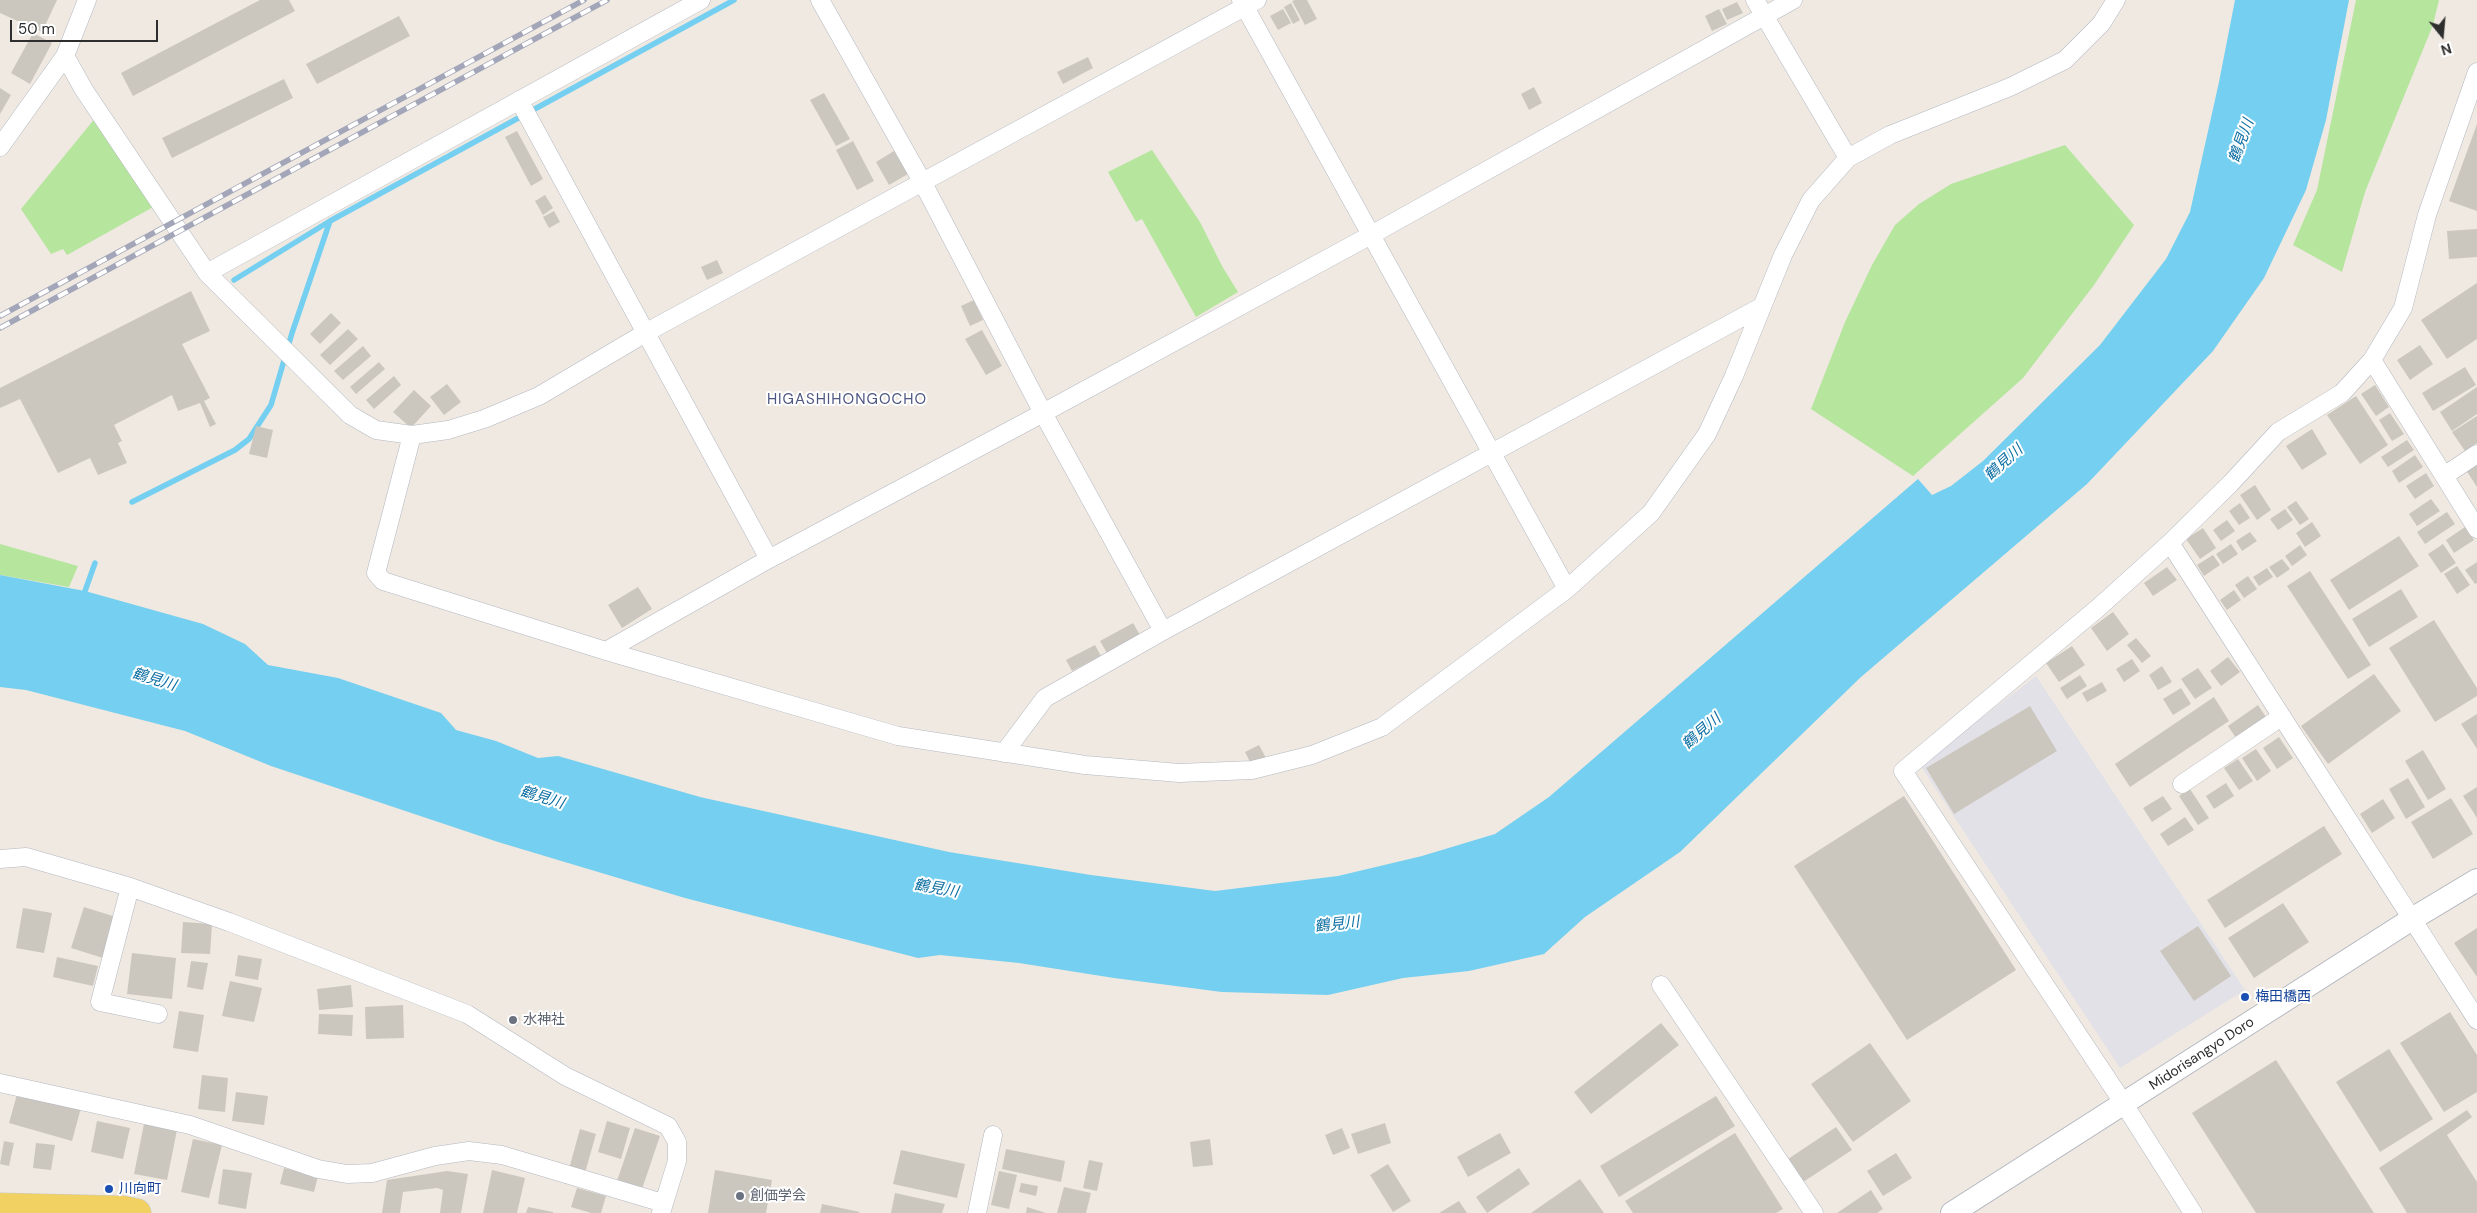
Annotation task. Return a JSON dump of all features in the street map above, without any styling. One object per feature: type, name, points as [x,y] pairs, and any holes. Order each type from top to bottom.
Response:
[{"type":"main road","points":[[0,1207],[123,1210],[137,1213]]},
{"type":"street","points":[[0,147],[64,56],[87,0]]},
{"type":"street","points":[[207,273],[524,109],[701,0]]},
{"type":"street","points":[[820,0],[923,183],[1043,413],[1163,632]]},
{"type":"street","points":[[1755,0],[1848,158]]},
{"type":"street","points":[[606,651],[769,559],[1043,413],[1370,235],[1793,0]]},
{"type":"street","points":[[412,435],[376,572],[379,578],[606,651],[898,736],[1084,765],[1179,773],[1252,770],[1312,755],[1382,727],[1567,588],[1651,513],[1701,442],[1734,376],[1782,254],[1811,200],[1848,158],[1890,135],[2010,87],[2066,60],[2101,24],[2116,0]]},
{"type":"street","points":[[64,56],[84,90],[207,273],[350,415],[376,430],[412,435],[448,430],[539,396],[647,332],[923,183],[1247,2],[1370,235],[1567,588]]},
{"type":"street","points":[[2193,1213],[2124,1104],[1903,771],[2076,628],[2170,544],[2231,483],[2278,432],[2342,394],[2372,360],[2403,308],[2427,215],[2477,72]]},
{"type":"street","points":[[524,109],[769,559]]},
{"type":"street","points":[[1004,753],[1046,698],[1163,632],[1761,307]]},
{"type":"street","points":[[2372,360],[2477,529]]},
{"type":"street","points":[[2444,476],[2477,454]]},
{"type":"street","points":[[2170,544],[2477,1020]]},
{"type":"street","points":[[2182,784],[2281,717]]},
{"type":"street","points":[[0,859],[26,857],[130,887],[221,919],[468,1014],[565,1076],[668,1126],[677,1142],[677,1161],[662,1208],[502,1155],[469,1150],[435,1156],[372,1173],[347,1174],[318,1169],[190,1125],[0,1083]]},
{"type":"street","name":"Midorisangyo Doro","points":[[1952,1213],[2412,919],[2477,880]]},
{"type":"street","points":[[130,887],[100,1002],[158,1014]]},
{"type":"street","points":[[1661,985],[1814,1213]]},
{"type":"street","points":[[977,1213],[993,1135]]},
{"type":"shaded area","points":[[2036,676],[2245,990],[2120,1068],[1920,765]]},
{"type":"green space","points":[[2356,0],[2439,0],[2433,25],[2365,192],[2342,272],[2293,245],[2317,190]]},
{"type":"green space","points":[[96,117],[155,206],[67,255],[63,249],[51,254],[21,209]]},
{"type":"green space","points":[[2065,145],[2134,225],[2094,285],[2023,378],[1913,476],[1811,409],[1845,322],[1872,265],[1895,225],[1919,204],[1951,184]]},
{"type":"green space","points":[[1152,150],[1200,222],[1222,266],[1238,292],[1196,317],[1142,219],[1136,222],[1108,172]]},
{"type":"green space","points":[[0,544],[78,566],[69,587],[0,575]]},
{"type":"water","name":"鶴見川","points":[[2235,0],[2349,0],[2326,120],[2306,190],[2264,278],[2213,351],[2087,484],[1861,677],[1680,852],[1585,917],[1544,954],[1469,971],[1403,978],[1328,995],[1222,992],[1019,963],[940,955],[918,958],[685,898],[498,842],[271,766],[185,731],[26,690],[0,687],[0,575],[85,591],[203,624],[245,644],[268,665],[338,678],[441,713],[456,730],[496,741],[538,758],[558,756],[700,797],[949,852],[1091,875],[1215,891],[1338,876],[1422,856],[1495,834],[1549,797],[1918,479],[1932,495],[1951,486],[1983,461],[2100,345],[2166,259],[2190,212]]},
{"type":"building","points":[[0,0],[57,0],[42,32],[0,13]]},
{"type":"building","points":[[260,0],[289,0],[295,11],[133,96],[121,73]]},
{"type":"building","points":[[1307,0],[1317,19],[1305,25],[1292,1]]},
{"type":"building","points":[[1737,2],[1743,13],[1727,20],[1722,9]]},
{"type":"building","points":[[1291,3],[1300,20],[1293,24],[1284,7]]},
{"type":"building","points":[[1283,9],[1291,23],[1278,30],[1270,16]]},
{"type":"building","points":[[1719,9],[1727,24],[1712,31],[1705,16]]},
{"type":"building","points":[[399,16],[410,36],[317,84],[306,64]]},
{"type":"building","points":[[33,33],[52,43],[30,84],[11,73]]},
{"type":"building","points":[[1088,57],[1093,68],[1063,84],[1057,72]]},
{"type":"building","points":[[284,79],[293,98],[172,158],[162,138]]},
{"type":"building","points":[[1534,87],[1542,103],[1529,110],[1521,94]]},
{"type":"building","points":[[0,88],[11,95],[0,114]]},
{"type":"building","points":[[824,93],[850,139],[836,146],[810,100]]},
{"type":"building","points":[[2477,124],[2477,211],[2449,201]]},
{"type":"building","points":[[517,131],[543,179],[531,186],[505,137]]},
{"type":"building","points":[[853,141],[874,181],[857,190],[836,150]]},
{"type":"building","points":[[894,151],[908,174],[889,185],[876,162]]},
{"type":"building","points":[[545,195],[553,208],[543,215],[535,201]]},
{"type":"building","points":[[554,211],[560,222],[549,228],[543,217]]},
{"type":"building","points":[[2477,229],[2477,257],[2449,259],[2447,231]]},
{"type":"building","points":[[717,260],[723,273],[707,280],[701,267]]},
{"type":"building","points":[[2477,283],[2477,339],[2447,359],[2421,320]]},
{"type":"building","points":[[191,291],[210,331],[182,344],[210,398],[204,401],[216,424],[210,427],[200,403],[178,411],[172,395],[114,425],[122,441],[118,443],[127,463],[98,475],[90,458],[58,473],[20,399],[0,408],[0,388]]},
{"type":"building","points":[[974,300],[983,320],[970,326],[961,306]]},
{"type":"building","points":[[331,313],[341,323],[320,344],[310,334]]},
{"type":"building","points":[[348,329],[358,339],[330,365],[320,355]]},
{"type":"building","points":[[982,330],[1002,366],[986,375],[965,339]]},
{"type":"building","points":[[2420,345],[2433,364],[2410,380],[2397,360]]},
{"type":"building","points":[[363,346],[371,356],[343,380],[334,371]]},
{"type":"building","points":[[379,362],[385,369],[356,394],[350,387]]},
{"type":"building","points":[[2465,367],[2476,385],[2433,411],[2422,393]]},
{"type":"building","points":[[394,376],[401,385],[374,409],[366,400]]},
{"type":"building","points":[[447,384],[461,402],[444,415],[430,397]]},
{"type":"building","points":[[2375,385],[2389,407],[2376,416],[2361,394]]},
{"type":"building","points":[[2477,387],[2477,414],[2452,431],[2440,412]]},
{"type":"building","points":[[414,390],[431,406],[411,428],[393,412]]},
{"type":"building","points":[[2356,396],[2388,445],[2360,464],[2327,415]]},
{"type":"building","points":[[2390,413],[2404,434],[2392,441],[2379,420]]},
{"type":"building","points":[[2477,416],[2477,443],[2465,451],[2452,432]]},
{"type":"building","points":[[256,426],[273,430],[267,458],[249,454]]},
{"type":"building","points":[[2312,429],[2327,454],[2302,470],[2286,446]]},
{"type":"building","points":[[2407,440],[2414,450],[2388,467],[2381,457]]},
{"type":"building","points":[[2415,455],[2423,467],[2399,483],[2392,471]]},
{"type":"building","points":[[2477,462],[2477,487],[2466,470]]},
{"type":"building","points":[[2426,473],[2434,486],[2415,499],[2406,486]]},
{"type":"building","points":[[2255,485],[2271,510],[2257,520],[2240,495]]},
{"type":"building","points":[[2431,499],[2440,511],[2417,526],[2409,514]]},
{"type":"building","points":[[2296,501],[2309,519],[2300,525],[2287,507]]},
{"type":"building","points":[[2240,503],[2250,518],[2239,525],[2229,511]]},
{"type":"building","points":[[2285,509],[2293,520],[2278,530],[2270,519]]},
{"type":"building","points":[[2447,512],[2455,524],[2425,544],[2417,532]]},
{"type":"building","points":[[2227,520],[2235,531],[2221,541],[2213,530]]},
{"type":"building","points":[[2312,522],[2321,536],[2305,547],[2296,533]]},
{"type":"building","points":[[2465,527],[2474,540],[2454,553],[2446,540]]},
{"type":"building","points":[[2203,528],[2216,548],[2200,559],[2186,539]]},
{"type":"building","points":[[2250,532],[2257,541],[2242,551],[2236,541]]},
{"type":"building","points":[[2399,536],[2419,566],[2349,610],[2330,580]]},
{"type":"building","points":[[2231,544],[2238,554],[2223,564],[2216,554]]},
{"type":"building","points":[[2443,544],[2456,563],[2441,573],[2428,554]]},
{"type":"building","points":[[2300,545],[2307,555],[2292,566],[2285,556]]},
{"type":"building","points":[[2213,555],[2220,565],[2204,576],[2197,565]]},
{"type":"building","points":[[2282,559],[2290,569],[2277,578],[2269,567]]},
{"type":"building","points":[[2477,562],[2477,583],[2475,584],[2465,570]]},
{"type":"building","points":[[2457,566],[2470,585],[2457,594],[2444,574]]},
{"type":"building","points":[[2167,567],[2177,580],[2153,596],[2144,583]]},
{"type":"building","points":[[2267,568],[2273,577],[2259,586],[2253,577]]},
{"type":"building","points":[[2310,571],[2371,665],[2348,679],[2287,586]]},
{"type":"building","points":[[2248,576],[2257,589],[2244,598],[2235,585]]},
{"type":"building","points":[[638,587],[652,609],[622,628],[608,605]]},
{"type":"building","points":[[2401,589],[2418,617],[2369,647],[2352,619]]},
{"type":"building","points":[[2234,590],[2241,600],[2227,610],[2220,600]]},
{"type":"building","points":[[2113,612],[2129,634],[2107,651],[2091,628]]},
{"type":"building","points":[[2434,620],[2477,688],[2477,696],[2435,722],[2389,648]]},
{"type":"building","points":[[1133,623],[1140,635],[1107,653],[1100,641]]},
{"type":"building","points":[[2136,638],[2151,656],[2142,663],[2127,645]]},
{"type":"building","points":[[1095,645],[1101,656],[1072,671],[1066,660]]},
{"type":"building","points":[[2072,646],[2085,665],[2059,682],[2046,663]]},
{"type":"building","points":[[2228,657],[2240,672],[2221,686],[2210,671]]},
{"type":"building","points":[[2132,659],[2140,671],[2124,682],[2116,669]]},
{"type":"building","points":[[2162,666],[2172,682],[2158,690],[2149,675]]},
{"type":"building","points":[[2198,668],[2212,688],[2195,699],[2181,679]]},
{"type":"building","points":[[2374,674],[2401,711],[2328,764],[2301,726]]},
{"type":"building","points":[[2080,675],[2087,686],[2067,699],[2060,688]]},
{"type":"building","points":[[2102,682],[2107,691],[2087,702],[2082,693]]},
{"type":"building","points":[[2181,688],[2191,704],[2173,715],[2163,699]]},
{"type":"building","points":[[2214,697],[2229,721],[2130,787],[2115,764]]},
{"type":"building","points":[[2258,705],[2266,717],[2236,738],[2228,726]]},
{"type":"building","points":[[2030,706],[2057,751],[1954,814],[1926,768]]},
{"type":"building","points":[[2477,714],[2477,749],[2461,724]]},
{"type":"building","points":[[2279,737],[2293,758],[2277,769],[2263,748]]},
{"type":"building","points":[[1259,745],[1266,758],[1250,762],[1245,752]]},
{"type":"building","points":[[2256,749],[2271,771],[2257,781],[2242,758]]},
{"type":"building","points":[[2423,750],[2446,789],[2428,800],[2405,761]]},
{"type":"building","points":[[2238,759],[2253,781],[2239,790],[2224,768]]},
{"type":"building","points":[[2408,778],[2425,807],[2406,819],[2389,789]]},
{"type":"building","points":[[2226,783],[2234,796],[2214,809],[2206,796]]},
{"type":"building","points":[[2477,787],[2477,818],[2463,796]]},
{"type":"building","points":[[2190,789],[2209,818],[2198,825],[2179,796]]},
{"type":"building","points":[[1904,796],[2016,970],[1907,1040],[1794,866]]},
{"type":"building","points":[[2163,796],[2172,809],[2152,822],[2143,808]]},
{"type":"building","points":[[2451,798],[2473,834],[2433,859],[2411,822]]},
{"type":"building","points":[[2383,799],[2395,818],[2372,833],[2360,814]]},
{"type":"building","points":[[2185,817],[2194,830],[2168,846],[2160,834]]},
{"type":"building","points":[[2324,826],[2342,854],[2225,928],[2207,900]]},
{"type":"building","points":[[2283,903],[2309,942],[2254,978],[2228,938]]},
{"type":"building","points":[[84,907],[116,917],[103,958],[71,948]]},
{"type":"building","points":[[23,908],[52,913],[44,953],[16,948]]},
{"type":"building","points":[[183,922],[212,924],[210,954],[181,953]]},
{"type":"building","points":[[2198,926],[2231,976],[2194,1001],[2160,951]]},
{"type":"building","points":[[2477,928],[2477,977],[2454,943]]},
{"type":"building","points":[[132,953],[176,958],[172,999],[127,994]]},
{"type":"building","points":[[238,955],[262,959],[258,980],[235,976]]},
{"type":"building","points":[[57,957],[98,966],[93,986],[53,977]]},
{"type":"building","points":[[191,961],[208,963],[203,990],[187,987]]},
{"type":"building","points":[[230,981],[262,988],[254,1022],[222,1016]]},
{"type":"building","points":[[351,985],[353,1007],[319,1010],[317,989]]},
{"type":"building","points":[[403,1005],[404,1038],[366,1039],[365,1007]]},
{"type":"building","points":[[179,1011],[204,1015],[198,1052],[173,1048]]},
{"type":"building","points":[[2450,1012],[2477,1055],[2477,1092],[2444,1112],[2400,1043]]},
{"type":"building","points":[[319,1014],[353,1015],[352,1036],[318,1034]]},
{"type":"building","points":[[510,1014],[520,1018],[517,1026],[507,1022]]},
{"type":"building","points":[[1661,1023],[1679,1045],[1591,1114],[1574,1092]]},
{"type":"building","points":[[1870,1043],[1911,1101],[1853,1142],[1811,1084]]},
{"type":"building","points":[[2389,1049],[2433,1119],[2380,1152],[2336,1082]]},
{"type":"building","points":[[2276,1060],[2374,1213],[2256,1213],[2192,1113]]},
{"type":"building","points":[[202,1075],[228,1078],[225,1112],[198,1109]]},
{"type":"building","points":[[18,1091],[81,1108],[72,1141],[9,1123]]},
{"type":"building","points":[[236,1092],[268,1096],[264,1125],[232,1121]]},
{"type":"building","points":[[1716,1096],[1735,1126],[1619,1197],[1600,1166]]},
{"type":"building","points":[[2467,1110],[2472,1117],[2447,1135],[2477,1182],[2477,1213],[2407,1213],[2379,1168]]},
{"type":"building","points":[[97,1121],[130,1128],[123,1159],[91,1152]]},
{"type":"building","points":[[607,1121],[630,1128],[621,1159],[598,1152]]},
{"type":"building","points":[[1385,1123],[1391,1143],[1358,1154],[1351,1134]]},
{"type":"building","points":[[144,1124],[177,1130],[167,1180],[134,1174]]},
{"type":"building","points":[[1836,1127],[1852,1150],[1800,1184],[1785,1161]]},
{"type":"building","points":[[635,1128],[660,1136],[642,1189],[617,1181]]},
{"type":"building","points":[[1342,1128],[1350,1148],[1333,1155],[1325,1135]]},
{"type":"building","points":[[580,1129],[596,1134],[585,1173],[569,1169]]},
{"type":"building","points":[[1500,1133],[1511,1153],[1468,1177],[1457,1157]]},
{"type":"building","points":[[1735,1133],[1783,1209],[1776,1213],[1633,1213],[1625,1201]]},
{"type":"building","points":[[193,1139],[222,1145],[209,1198],[181,1192]]},
{"type":"building","points":[[1210,1139],[1213,1165],[1193,1167],[1190,1142]]},
{"type":"building","points":[[4,1141],[14,1143],[9,1166],[0,1164]]},
{"type":"building","points":[[36,1143],[55,1145],[51,1170],[33,1168]]},
{"type":"building","points":[[1006,1149],[1065,1161],[1061,1182],[1002,1169]]},
{"type":"building","points":[[901,1150],[965,1164],[957,1198],[893,1184]]},
{"type":"building","points":[[1896,1153],[1912,1178],[1883,1196],[1867,1171]]},
{"type":"building","points":[[1089,1160],[1103,1163],[1097,1191],[1083,1188]]},
{"type":"building","points":[[1388,1164],[1411,1201],[1393,1212],[1370,1175]]},
{"type":"building","points":[[284,1168],[318,1176],[314,1192],[280,1184]]},
{"type":"building","points":[[1519,1168],[1530,1184],[1487,1213],[1476,1197]]},
{"type":"building","points":[[223,1169],[252,1173],[246,1209],[218,1204]]},
{"type":"building","points":[[492,1170],[525,1178],[517,1213],[483,1213]]},
{"type":"building","name":"創価学会","points":[[715,1170],[772,1180],[766,1213],[708,1213]]},
{"type":"building","points":[[447,1171],[468,1174],[461,1213],[440,1213],[443,1190],[437,1188],[403,1192],[400,1213],[382,1213],[387,1180]]},
{"type":"building","points":[[999,1171],[1017,1175],[1009,1209],[991,1205]]},
{"type":"building","points":[[1580,1179],[1604,1213],[1531,1213]]},
{"type":"building","points":[[1021,1183],[1038,1186],[1036,1196],[1019,1192]]},
{"type":"building","points":[[1064,1187],[1091,1193],[1086,1213],[1057,1213]]},
{"type":"building","points":[[577,1188],[606,1196],[601,1213],[591,1213],[571,1207]]},
{"type":"building","points":[[1871,1190],[1883,1209],[1877,1213],[1837,1213]]},
{"type":"building","points":[[895,1193],[945,1204],[942,1213],[891,1213]]},
{"type":"building","points":[[1459,1201],[1467,1213],[1439,1213]]},
{"type":"building","points":[[822,1204],[860,1212],[820,1213]]},
{"type":"building","points":[[528,1207],[553,1212],[553,1213],[526,1213]]},
{"type":"building","points":[[1027,1207],[1046,1213],[1026,1213]]},
{"type":"waterway","points":[[132,502],[235,450],[249,439],[271,405],[292,333],[330,221],[734,0]]},
{"type":"waterway","points":[[234,280],[330,221]]},
{"type":"waterway","points":[[85,591],[95,563]]},
{"type":"railway","points":[[0,316],[584,0]]},
{"type":"railway","points":[[0,328],[607,0]]},
{"type":"place","name":"梅田橋西","points":[[2245,997]]},
{"type":"place","name":"水神社","points":[[513,1020]]},
{"type":"place","name":"川向町","points":[[109,1189]]},
{"type":"place","name":"創価学会","points":[[740,1196]]},
{"type":"district","name":"HIGASHIHONGOCHO","points":[[847,400]]}]
